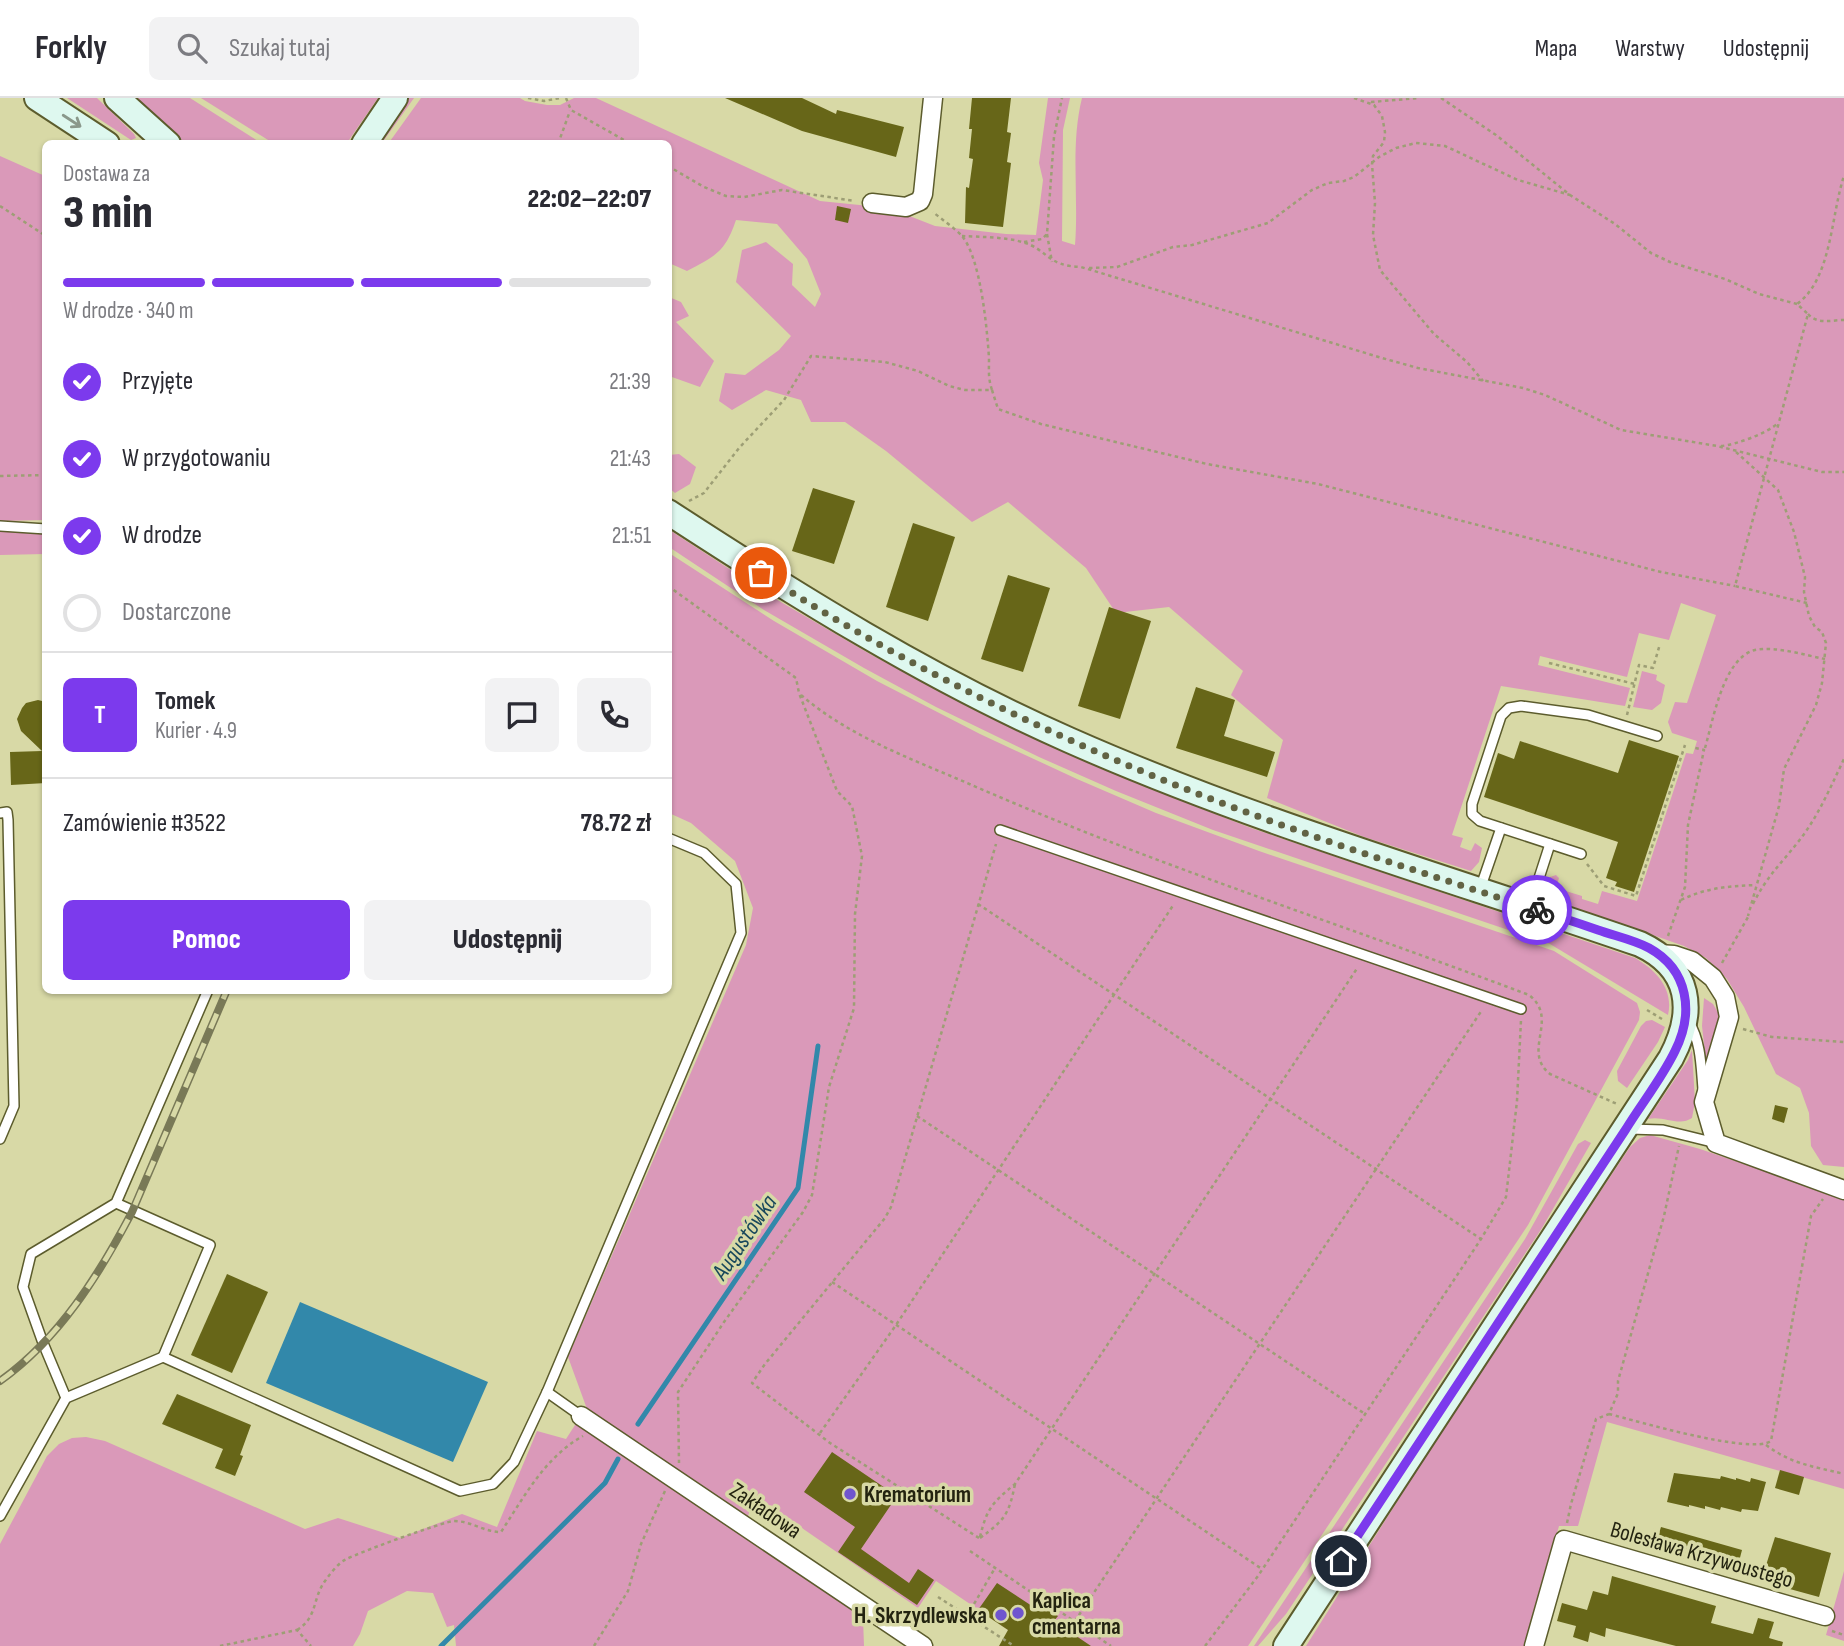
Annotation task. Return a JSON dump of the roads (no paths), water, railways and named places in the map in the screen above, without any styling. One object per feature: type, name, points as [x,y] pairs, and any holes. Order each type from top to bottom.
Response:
[{"type":"street","points":[[37,98],[101,140]]},
{"type":"street","points":[[117,98],[164,140]]},
{"type":"street","points":[[367,140],[395,98]]},
{"type":"street","points":[[872,203],[906,207],[920,201],[923,194],[933,100],[914,98]]},
{"type":"street","points":[[672,515],[785,588],[882,645],[1067,739],[1252,814],[1640,944],[1674,968],[1686,998],[1679,1041],[1671,1058],[1286,1646]]},
{"type":"street","points":[[1657,954],[1674,955],[1692,961],[1713,978],[1725,997],[1729,1017],[1704,1102],[1716,1143],[1837,1189]]},
{"type":"street","name":"Zakładowa","points":[[581,1416],[673,1476],[914,1643]]},
{"type":"street","name":"Bolesława Krzywoustego","points":[[1534,1646],[1564,1540],[1825,1616]]},
{"type":"lane","points":[[0,526],[42,529]]},
{"type":"lane","points":[[1581,854],[1476,819],[1471,809],[1504,711],[1521,706],[1588,715],[1657,736]]},
{"type":"lane","points":[[0,813],[7,812],[8,820],[14,1106],[0,1139]]},
{"type":"lane","points":[[1480,891],[1501,828]]},
{"type":"lane","points":[[1000,830],[1521,1009]]},
{"type":"lane","points":[[163,1357],[460,1491],[493,1484],[514,1462],[547,1392],[741,933],[736,884],[704,853],[672,840]]},
{"type":"lane","points":[[1530,907],[1550,844]]},
{"type":"lane","points":[[66,1398],[23,1287],[31,1254],[117,1203],[206,994]]},
{"type":"lane","points":[[1685,1016],[1695,1033],[1699,1047],[1704,1102]]},
{"type":"lane","points":[[1631,1121],[1716,1143]]},
{"type":"lane","points":[[0,1516],[66,1398],[163,1357],[210,1245],[117,1203]]},
{"type":"lane","points":[[547,1392],[581,1416]]},
{"type":"water","points":[[300,1302],[488,1382],[453,1462],[266,1383]]},
{"type":"waterway","name":"Augustówka","points":[[638,1424],[798,1188],[818,1046]]},
{"type":"waterway","name":"Augustówka","points":[[441,1646],[605,1483],[618,1459]]},
{"type":"railway","points":[[0,1381],[41,1346],[59,1326],[106,1259],[132,1212],[225,994]]},
{"type":"place","name":"Krematorium","points":[[850,1494]]},
{"type":"place","name":"Kaplica cmentarna","points":[[1018,1613]]},
{"type":"place","name":"H. Skrzydlewska","points":[[1001,1615]]}]
